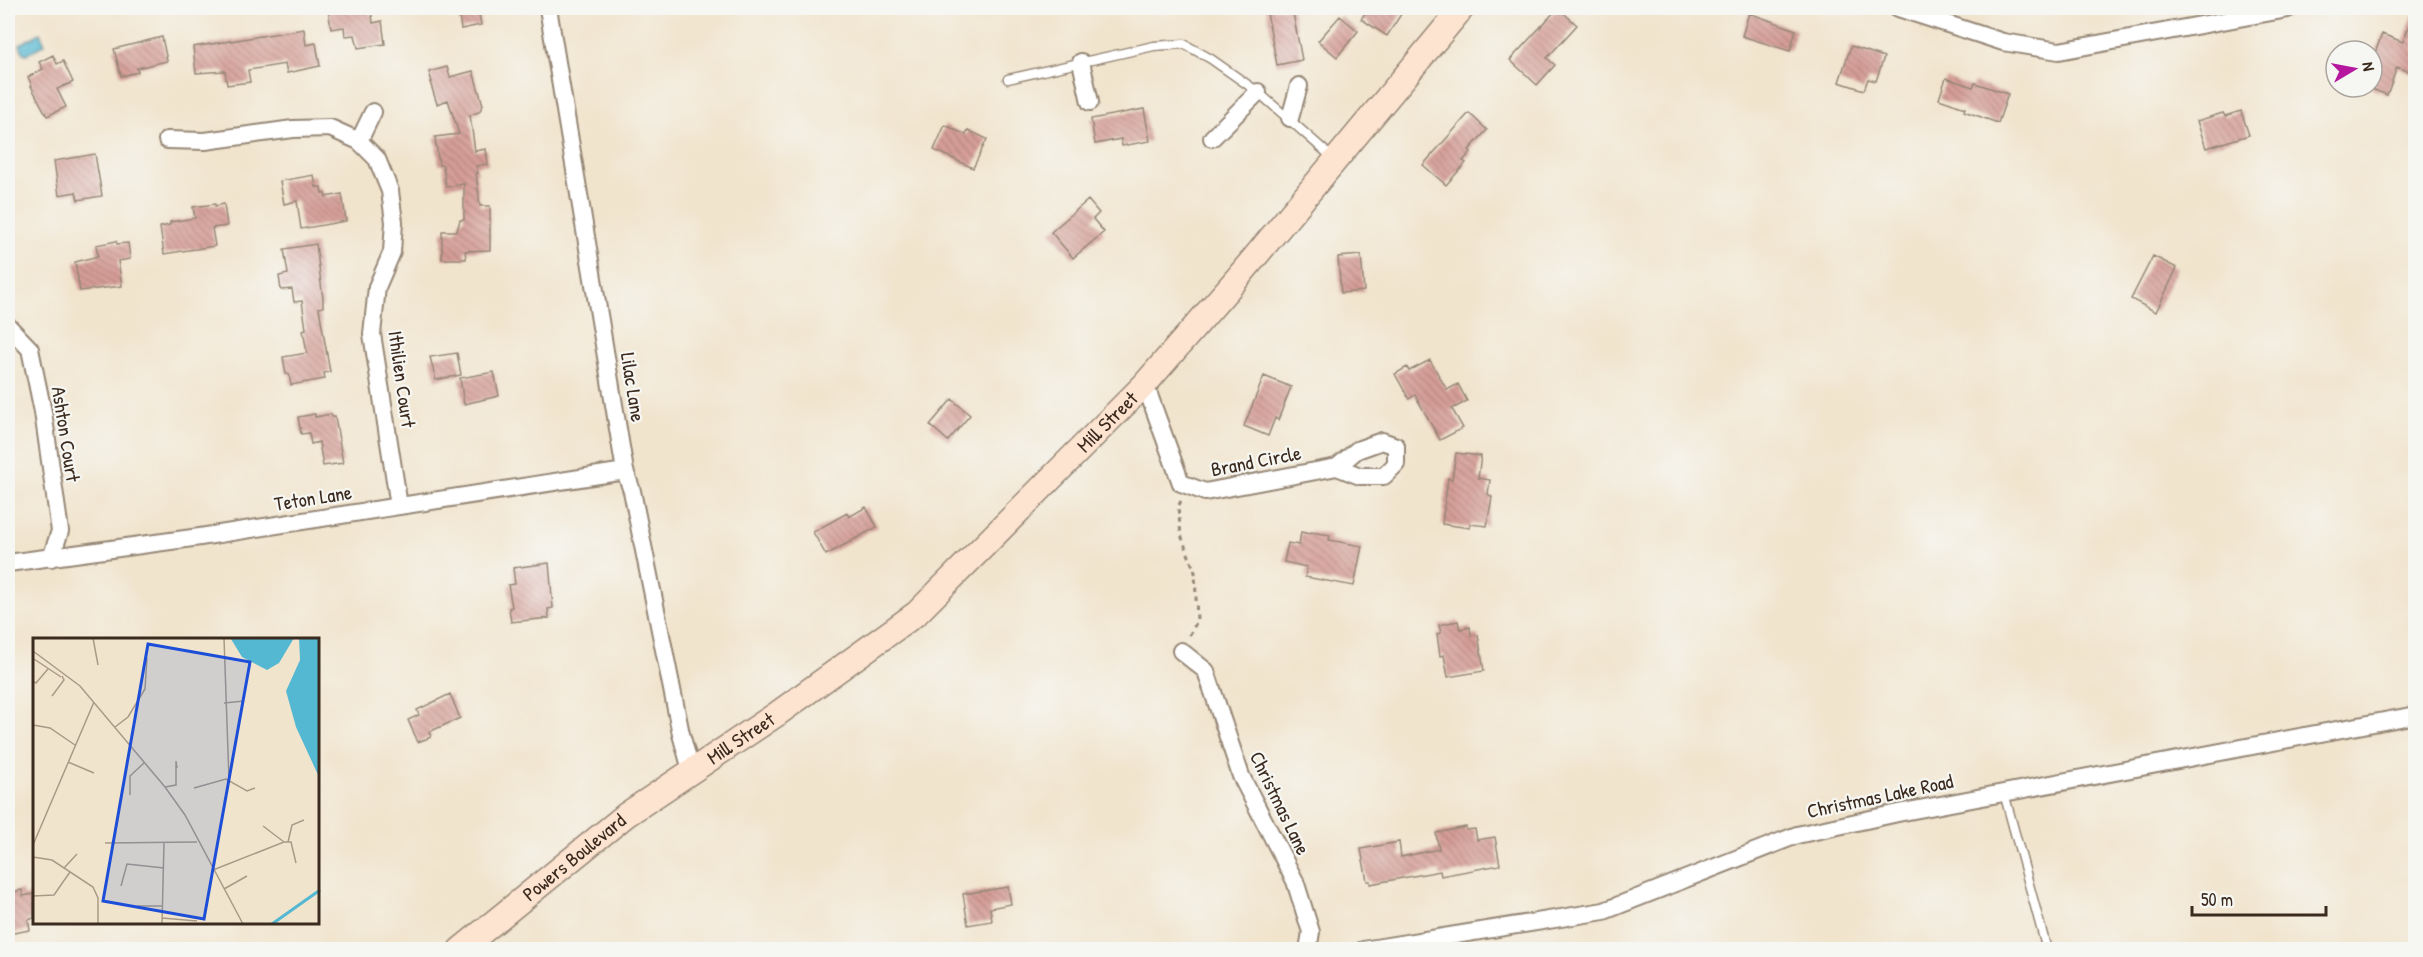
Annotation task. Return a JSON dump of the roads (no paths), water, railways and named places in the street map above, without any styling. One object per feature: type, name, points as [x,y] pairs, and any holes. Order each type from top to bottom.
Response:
[{"type":"main road","name":"Mill Street","points":[[691,770],[777,714],[917,613],[1145,384],[1235,281],[1462,8]]},
{"type":"main road","name":"Powers Boulevard","points":[[460,950],[627,815],[691,770]]},
{"type":"street","name":"Lilac Lane","points":[[548,8],[625,471],[632,491],[681,734],[691,770]]},
{"type":"street","points":[[1898,8],[2003,42],[2059,51],[2288,9]]},
{"type":"street","points":[[1081,62],[1090,102]]},
{"type":"street","points":[[1290,118],[1299,86]]},
{"type":"street","points":[[1212,138],[1258,92]]},
{"type":"street","points":[[359,141],[373,112]]},
{"type":"street","name":"Ithilien Court","points":[[167,140],[205,141],[293,129],[330,128],[359,141],[376,159],[390,190],[394,222],[393,252],[377,287],[372,334],[399,506]]},
{"type":"street","name":"Ashton Court","points":[[8,326],[30,349],[39,391],[60,531],[51,558]]},
{"type":"street","name":"Brand Circle","points":[[1145,384],[1181,483],[1205,492],[1337,467]]},
{"type":"street","name":"Teton Lane","points":[[8,563],[625,471]]},
{"type":"street","name":"Christmas Lane","points":[[1181,651],[1206,671],[1241,776],[1295,881],[1311,933],[1308,950]]},
{"type":"street","name":"Christmas Lake Road","points":[[1363,950],[1604,911],[1797,836],[2004,793],[2415,714]]},
{"type":"lane","points":[[1008,79],[1154,46],[1184,44],[1211,59],[1258,92],[1335,160]]},
{"type":"lane","points":[[2004,793],[2047,950]]},
{"type":"water","points":[[40,33],[45,44],[27,54],[23,53],[20,44]]}]
